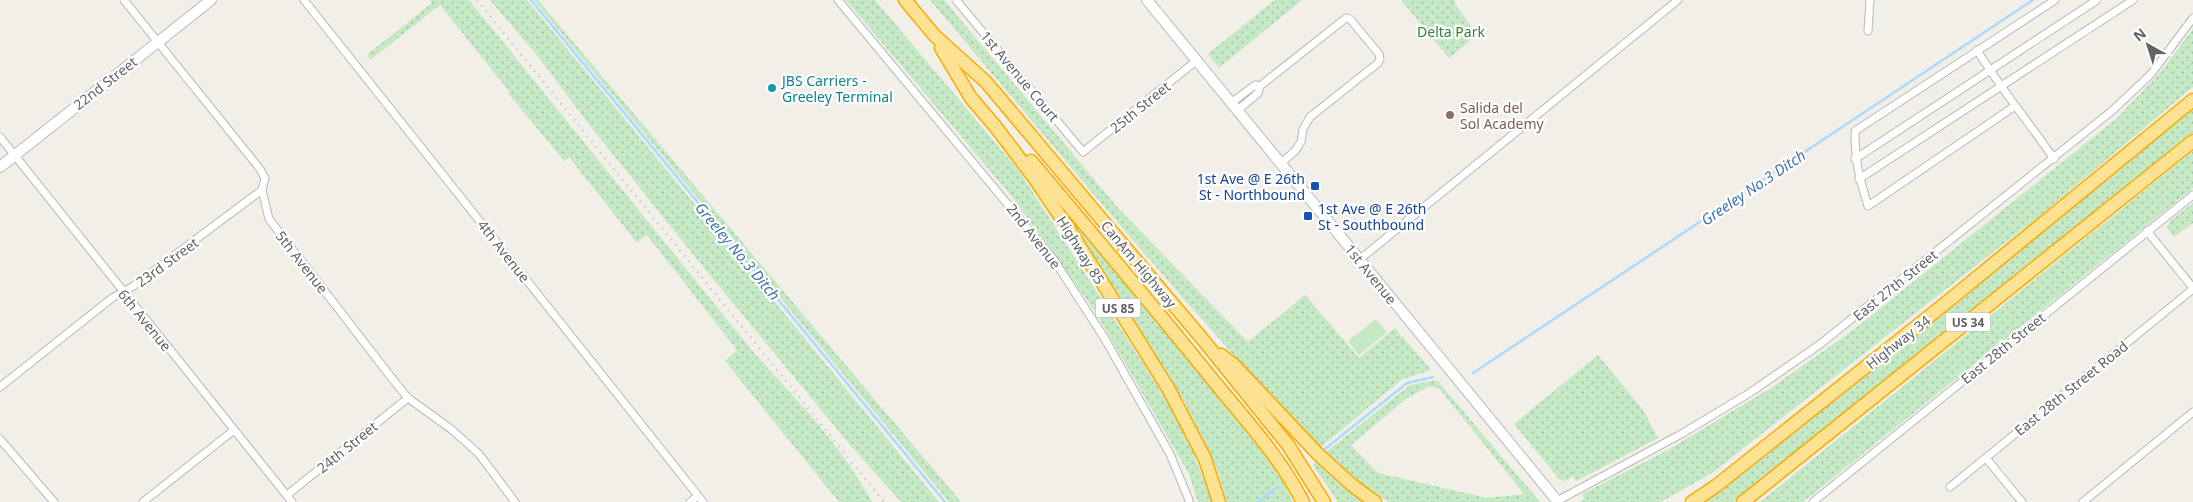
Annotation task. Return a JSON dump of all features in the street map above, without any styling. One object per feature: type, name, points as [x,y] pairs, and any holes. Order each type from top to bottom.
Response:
[{"type":"highway","name":"Highway 85","points":[[904,0],[935,36],[986,82],[1074,188]]},
{"type":"highway","name":"Highway 85","points":[[935,36],[971,98],[995,126],[1072,234],[1168,388],[1205,459],[1219,502]]},
{"type":"highway","name":"Highway 34","points":[[1692,502],[1947,302],[2193,100]]},
{"type":"highway","points":[[995,126],[1017,144],[1156,310],[1270,452],[1303,502]]},
{"type":"highway","name":"Highway 34","points":[[1743,502],[2193,141]]},
{"type":"highway","name":"CanAm Highway","points":[[1074,188],[1204,341]]},
{"type":"highway","points":[[1204,341],[1234,365],[1318,454],[1352,485],[1375,502]]},
{"type":"highway","name":"US 85","points":[[1204,341],[1288,445],[1324,502]]},
{"type":"highway","points":[[1679,502],[1729,474]]},
{"type":"main road","name":"22nd Street","points":[[0,167],[210,0]]},
{"type":"main road","name":"1st Avenue","points":[[1147,0],[1557,501]]},
{"type":"street","name":"5th Avenue","points":[[124,0],[260,169],[265,178],[262,190],[269,219],[408,398],[467,442],[491,467],[515,502]]},
{"type":"street","name":"4th Avenue","points":[[304,0],[703,502]]},
{"type":"street","name":"2nd Avenue","points":[[838,0],[1054,260],[1105,339],[1170,454],[1189,500]]},
{"type":"street","name":"1st Avenue Court","points":[[956,0],[1083,152]]},
{"type":"street","points":[[1359,260],[1678,0]]},
{"type":"street","points":[[1868,31],[1870,0]]},
{"type":"street","points":[[2015,106],[1868,206],[1855,159],[1855,131],[2055,0]]},
{"type":"street","points":[[1855,159],[2097,0]]},
{"type":"street","points":[[1859,179],[2132,0]]},
{"type":"street","points":[[1234,107],[1255,85],[1260,86],[1346,18],[1350,19],[1379,54],[1380,59],[1378,63],[1310,116],[1303,129],[1302,142],[1281,163]]},
{"type":"street","name":"East 27th Street","points":[[1557,501],[1683,433],[1751,392],[1820,345],[2113,110],[2151,74],[2193,18]]},
{"type":"street","points":[[1977,50],[2001,87],[2026,117],[2054,159]]},
{"type":"street","name":"25th Street","points":[[1083,152],[1196,61]]},
{"type":"street","name":"6th Avenue","points":[[0,138],[292,502]]},
{"type":"street","name":"23rd Street","points":[[0,387],[112,298],[196,241],[262,190]]},
{"type":"street","name":"East 28th Street","points":[[1813,502],[2193,195]]},
{"type":"street","points":[[2147,232],[2193,288]]},
{"type":"street","name":"East 28th Street Road","points":[[1950,488],[2193,288]]},
{"type":"street","name":"24th Street","points":[[287,496],[408,398]]},
{"type":"street","points":[[2082,502],[2193,412]]},
{"type":"street","points":[[143,502],[234,430]]},
{"type":"street","points":[[0,438],[54,502]]},
{"type":"street","points":[[1986,458],[2022,502]]},
{"type":"street","points":[[690,502],[698,496]]},
{"type":"green space","points":[[430,0],[469,0],[754,353],[833,442],[872,502],[839,502],[725,361],[737,350],[647,235],[637,243],[569,157],[564,161],[508,93],[509,91],[440,5],[370,60],[368,54],[432,3]]},
{"type":"green space","points":[[490,0],[527,0],[939,502],[901,502],[851,446],[700,263],[591,127],[541,60]]},
{"type":"green space","points":[[534,0],[538,0],[961,502],[949,502]]},
{"type":"green space","points":[[846,0],[875,0],[1019,171],[1164,396],[1191,447],[1212,502],[1198,502],[1189,474],[1095,311],[1013,198]]},
{"type":"green space","points":[[930,0],[944,0],[1118,208],[1248,342],[1305,295],[1359,358],[1395,328],[1431,370],[1401,380],[1320,448],[1170,283]]},
{"type":"green space","points":[[1275,0],[1302,0],[1219,68],[1208,54]]},
{"type":"green space","name":"Delta Park","points":[[1401,0],[1454,0],[1456,6],[1478,34],[1449,58]]},
{"type":"green space","points":[[2193,29],[2193,87],[2043,213],[1712,473],[1661,502],[1581,502],[1584,498],[1582,494],[1668,450],[1771,388],[1852,331],[2116,119],[2159,74]]},
{"type":"green space","points":[[2193,108],[2193,132],[2182,142],[1739,498],[1733,502],[1699,502]]},
{"type":"green space","points":[[2193,151],[2193,188],[1803,502],[1760,502]]},
{"type":"green space","points":[[2193,203],[2193,223],[2174,237],[2167,227],[2170,221]]},
{"type":"green space","points":[[1077,223],[1266,457],[1286,487],[1293,502],[1227,502],[1217,468],[1183,399],[1073,224]]},
{"type":"green space","points":[[1376,319],[1387,332],[1359,355],[1348,341]]},
{"type":"green space","points":[[1598,355],[1643,410],[1658,438],[1576,481],[1573,476],[1565,481],[1560,480],[1514,424]]},
{"type":"green space","points":[[1437,380],[1540,502],[1389,502],[1368,490],[1326,452],[1410,385]],"holes":[[[1429,386],[1439,388],[1524,494],[1487,498],[1378,473],[1351,445],[1407,398]]]},
{"type":"green space","points":[[1316,461],[1365,502],[1338,502],[1313,465]]},
{"type":"waterway","name":"Greeley No.3 Ditch","points":[[531,0],[945,502]]},
{"type":"waterway","name":"Greeley No.3 Ditch","points":[[1473,373],[2033,0]]},
{"type":"waterway","name":"Greeley No.3 Ditch","points":[[1325,449],[1407,383],[1433,377]]},
{"type":"waterway","name":"Greeley No.3 Ditch","points":[[1258,502],[1276,488]]},
{"type":"railway","points":[[477,0],[884,502]]},
{"type":"place","name":"JBS Carriers - Greeley Terminal","points":[[772,88]]},
{"type":"place","name":"Salida del Sol Academy","points":[[1450,115]]},
{"type":"place","name":"1st Ave @ E 26th St - Northbound","points":[[1315,186]]},
{"type":"place","name":"1st Ave @ E 26th St - Southbound","points":[[1308,216]]}]
